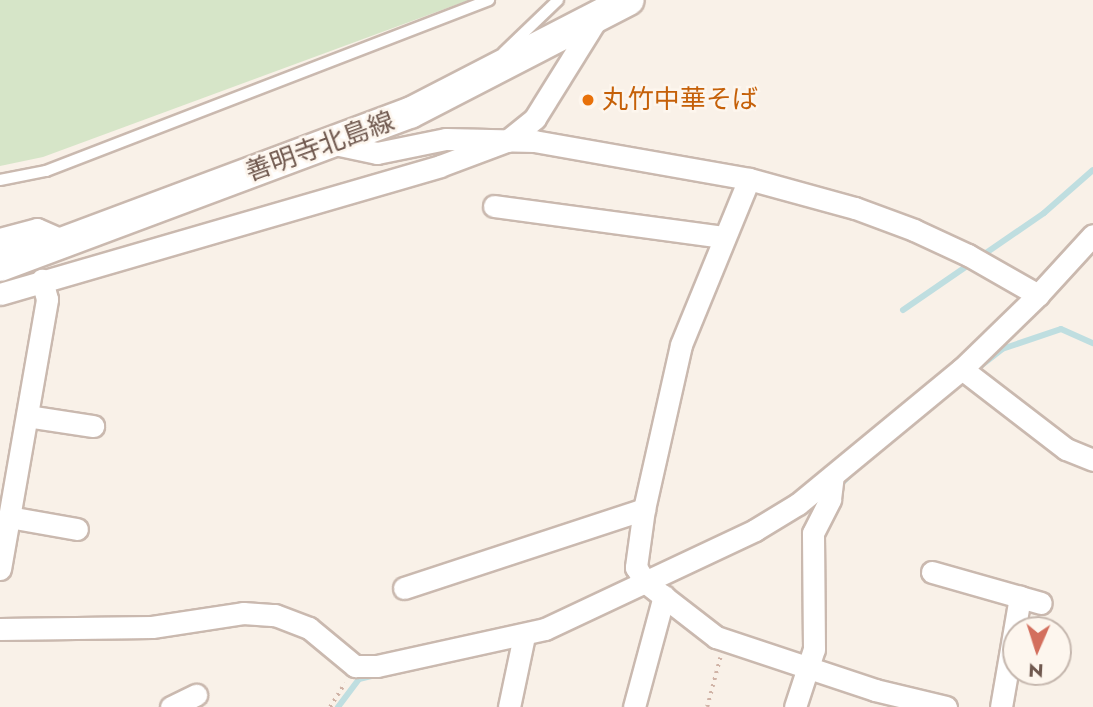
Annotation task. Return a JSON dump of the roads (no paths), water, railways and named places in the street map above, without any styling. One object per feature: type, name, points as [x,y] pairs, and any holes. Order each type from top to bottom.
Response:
[{"type":"main road","name":"善明寺北島線","points":[[0,265],[410,113],[596,20],[629,0]]},
{"type":"street","points":[[0,294],[440,166],[507,141],[535,118],[596,20]]},
{"type":"street","points":[[330,143],[377,153],[446,139],[534,141],[749,179],[855,208],[976,259],[1038,295]]},
{"type":"street","points":[[749,179],[681,345],[635,552],[655,589],[716,637],[809,665],[873,699],[946,707]]},
{"type":"street","points":[[494,206],[724,237]]},
{"type":"street","points":[[0,239],[37,229],[64,241]]},
{"type":"street","points":[[0,629],[152,627],[243,613],[275,615],[309,628],[355,666],[524,636],[655,589],[832,486],[966,373],[1093,234]]},
{"type":"street","points":[[0,569],[47,299],[42,280]]},
{"type":"street","points":[[966,373],[1066,449],[1093,460]]},
{"type":"street","points":[[27,416],[93,426]]},
{"type":"street","points":[[795,707],[814,649],[813,533],[832,486]]},
{"type":"street","points":[[404,588],[643,509]]},
{"type":"street","points":[[9,517],[77,529]]},
{"type":"street","points":[[932,572],[1041,603]]},
{"type":"street","points":[[634,707],[655,589]]},
{"type":"street","points":[[1001,707],[1020,597]]},
{"type":"street","points":[[509,707],[524,636]]},
{"type":"street","points":[[171,707],[196,695]]},
{"type":"lane","points":[[0,180],[46,171],[489,0]]},
{"type":"lane","points":[[471,82],[558,0]]},
{"type":"waterway","points":[[903,310],[1044,213],[1093,170]]},
{"type":"waterway","points":[[973,372],[1002,349],[1061,329],[1093,343]]},
{"type":"waterway","points":[[838,487],[855,470]]},
{"type":"waterway","points":[[338,707],[359,679],[377,675]]},
{"type":"place","name":"丸竹中華そば","points":[[588,100]]}]
